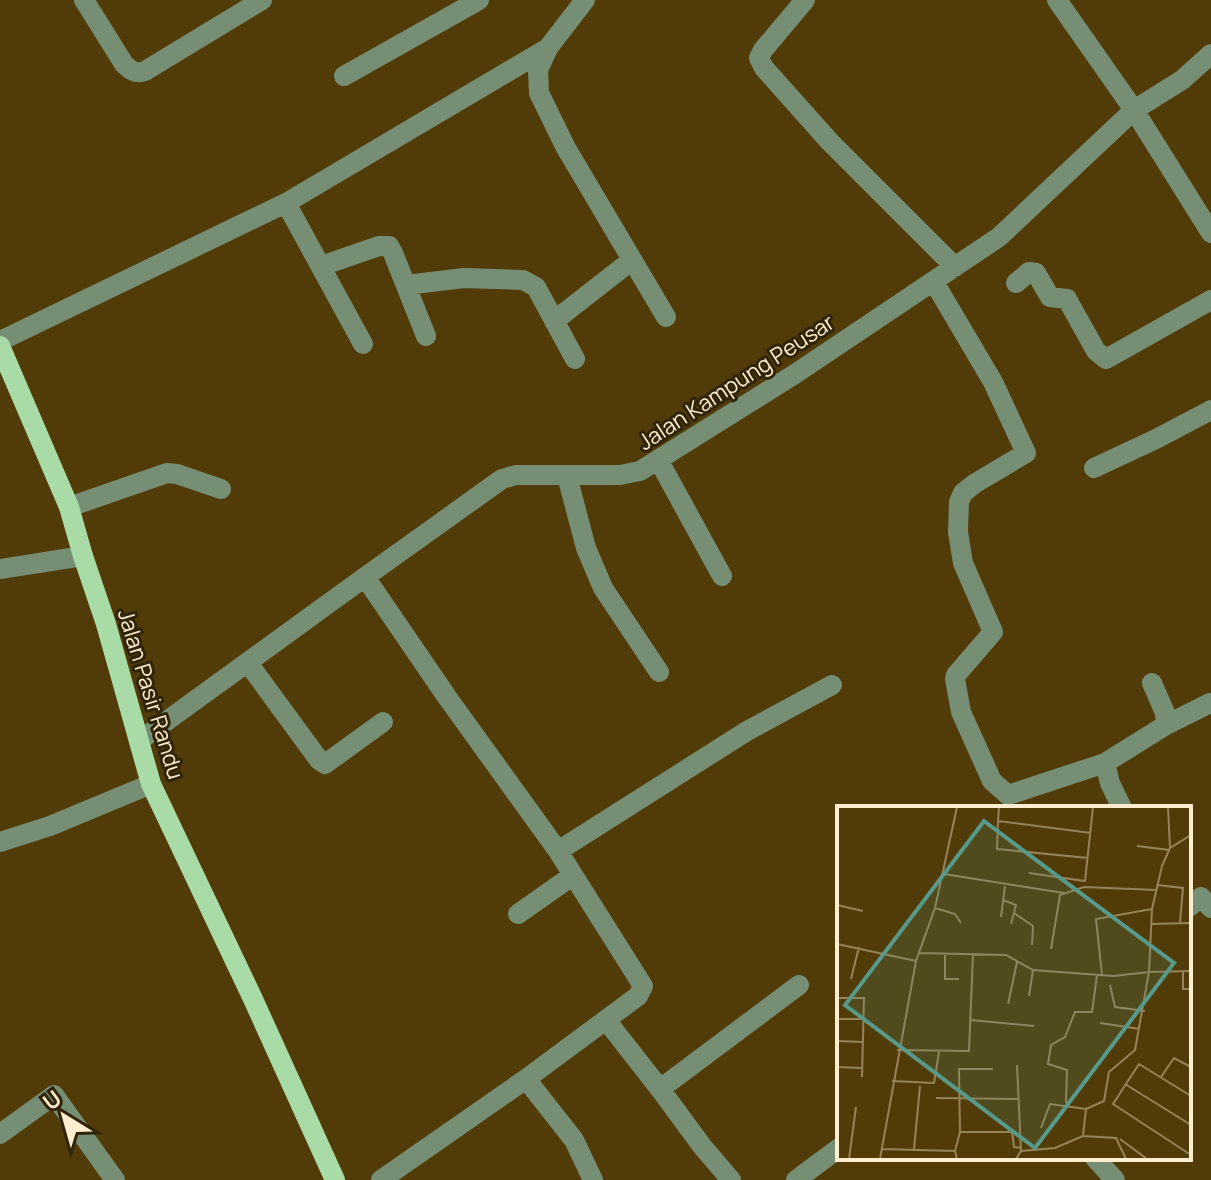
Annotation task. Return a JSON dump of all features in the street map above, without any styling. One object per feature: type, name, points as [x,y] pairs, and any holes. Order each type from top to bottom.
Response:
[{"type":"main road","name":"Jalan Pasir Randu","points":[[0,343],[69,507],[151,784],[335,1180]]},
{"type":"street","points":[[84,0],[124,64],[131,71],[139,73],[262,0]]},
{"type":"street","points":[[344,76],[479,0]]},
{"type":"street","points":[[585,0],[548,48],[538,70],[539,93],[566,148],[666,317]]},
{"type":"street","points":[[805,0],[763,50],[759,58],[764,68],[830,142],[955,267]]},
{"type":"street","points":[[1057,0],[1134,110],[1211,233]]},
{"type":"street","points":[[0,343],[286,203],[548,48]]},
{"type":"street","name":"Jalan Kampung Peusar","points":[[139,741],[502,479],[516,475],[620,475],[640,471],[795,374],[999,237],[1134,110],[1182,80],[1211,54]]},
{"type":"street","points":[[286,203],[363,344]]},
{"type":"street","points":[[321,266],[379,246],[389,246],[426,336]]},
{"type":"street","points":[[554,321],[632,260]]},
{"type":"street","points":[[1016,283],[1029,272],[1036,273],[1050,297],[1067,299],[1096,351],[1106,359],[1211,300]]},
{"type":"street","points":[[406,285],[464,278],[523,280],[536,287],[575,359]]},
{"type":"street","points":[[934,282],[993,382],[1026,453],[974,484],[963,493],[959,502],[958,532],[963,563],[993,632],[955,679],[961,712],[992,781],[1008,795],[1105,763],[1166,725],[1210,703]]},
{"type":"street","points":[[1094,468],[1211,410]]},
{"type":"street","points":[[659,461],[722,576]]},
{"type":"street","points":[[69,507],[167,473],[221,489]]},
{"type":"street","points":[[567,476],[586,548],[603,588],[659,672]]},
{"type":"street","points":[[0,569],[83,556]]},
{"type":"street","points":[[365,577],[558,851],[643,986],[638,996],[606,1020],[381,1180]]},
{"type":"street","points":[[248,663],[325,764],[383,722]]},
{"type":"street","points":[[1152,683],[1165,713],[1166,725]]},
{"type":"street","points":[[558,851],[747,731],[832,685]]},
{"type":"street","points":[[1105,763],[1121,806]]},
{"type":"street","points":[[0,842],[50,826],[151,784]]},
{"type":"street","points":[[518,914],[572,876]]},
{"type":"street","points":[[660,1089],[799,985]]},
{"type":"street","points":[[606,1020],[731,1180]]},
{"type":"street","points":[[526,1079],[574,1140],[593,1180]]},
{"type":"street","points":[[0,1134],[54,1095],[115,1180]]},
{"type":"street","points":[[796,1180],[837,1149]]},
{"type":"street","points":[[1097,1160],[1115,1180]]}]
